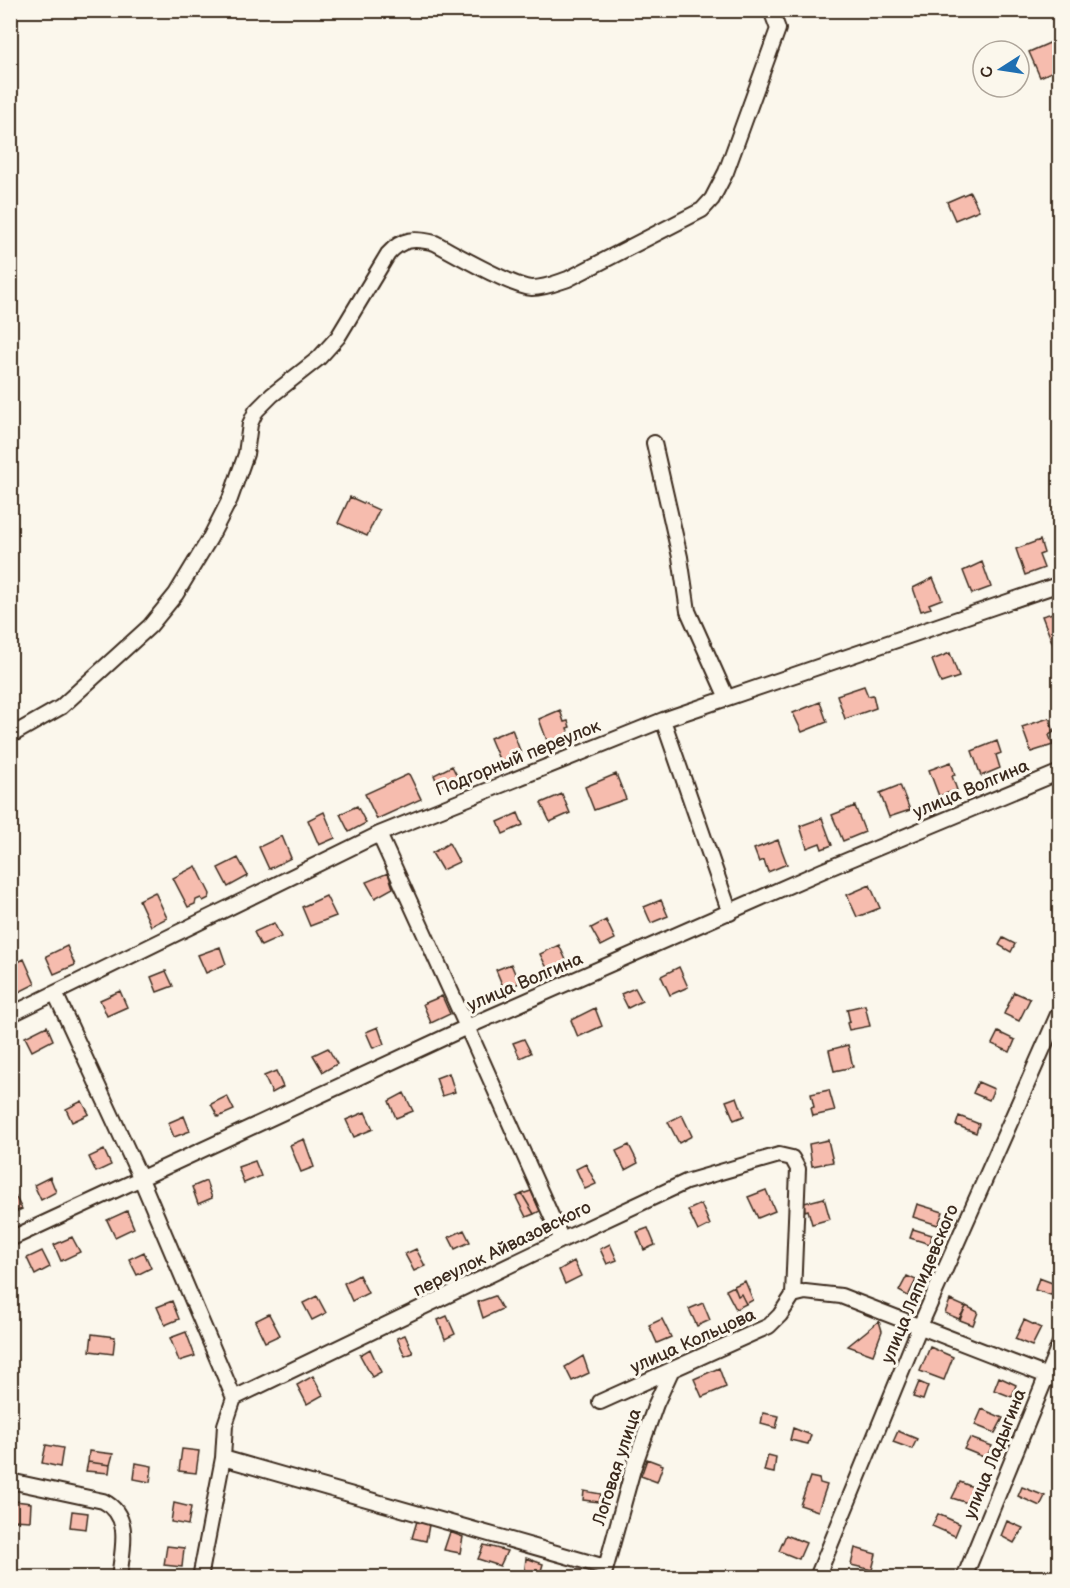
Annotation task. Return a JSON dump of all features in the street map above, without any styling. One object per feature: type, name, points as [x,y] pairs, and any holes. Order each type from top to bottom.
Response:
[{"type":"street","points":[[10,736],[61,706],[150,626],[176,594],[210,538],[230,499],[246,454],[250,424],[256,411],[272,395],[319,358],[338,337],[394,247],[402,241],[422,240],[435,243],[512,282],[530,288],[550,286],[702,210],[712,199],[726,172],[778,28],[771,10]]},
{"type":"street","points":[[654,443],[680,557],[688,611],[727,698]]},
{"type":"street","name":"Подгорный переулок","points":[[10,1016],[379,834],[663,720],[1059,584]]},
{"type":"street","points":[[663,720],[730,913]]},
{"type":"street","name":"улица Волгина","points":[[10,1239],[467,1027],[822,871],[1059,772]]},
{"type":"street","points":[[379,834],[562,1240]]},
{"type":"street","points":[[55,993],[141,1179],[234,1398],[225,1425],[223,1458],[200,1578]]},
{"type":"street","name":"улица Ляпидевского","points":[[819,1575],[920,1326],[1059,1010]]},
{"type":"street","name":"переулок Айвазовского","points":[[234,1398],[686,1182],[779,1155],[792,1158],[798,1169],[793,1295]]},
{"type":"street","points":[[793,1295],[805,1292],[841,1296],[1053,1378]]},
{"type":"street","name":"улица Кольцова","points":[[600,1402],[769,1326],[780,1315],[793,1295]]},
{"type":"street","name":"улица Ладыгина","points":[[964,1578],[1053,1378],[1059,1344]]},
{"type":"street","name":"Логовая улица","points":[[604,1572],[633,1470],[656,1404],[672,1369]]},
{"type":"street","points":[[223,1458],[604,1572]]},
{"type":"street","points":[[10,1481],[104,1501],[113,1506],[123,1523],[124,1534],[119,1578]]},
{"type":"building","points":[[1054,41],[1060,53],[1060,68],[1040,77],[1031,51]]},
{"type":"building","points":[[970,192],[979,210],[955,220],[947,202]]},
{"type":"building","points":[[350,497],[379,510],[367,536],[338,523]]},
{"type":"building","points":[[1040,540],[1044,553],[1039,555],[1044,568],[1025,575],[1016,549]]},
{"type":"building","points":[[982,562],[991,587],[972,594],[963,571]]},
{"type":"building","points":[[933,578],[942,599],[929,604],[931,608],[921,611],[913,588]]},
{"type":"building","points":[[1060,611],[1060,645],[1054,647],[1042,616]]},
{"type":"building","points":[[950,653],[959,677],[941,683],[932,660]]},
{"type":"building","points":[[864,686],[868,696],[873,695],[876,708],[845,719],[837,695]]},
{"type":"building","points":[[820,702],[827,722],[802,732],[793,713]]},
{"type":"building","points":[[560,710],[564,722],[568,721],[570,727],[567,728],[570,738],[549,746],[539,719]]},
{"type":"building","points":[[1049,718],[1054,732],[1049,735],[1053,745],[1031,752],[1022,727]]},
{"type":"building","points":[[512,729],[522,756],[501,764],[490,738]]},
{"type":"building","points":[[997,741],[1001,753],[996,755],[1000,768],[981,776],[972,751]]},
{"type":"building","points":[[951,762],[955,775],[952,776],[957,790],[939,796],[929,770]]},
{"type":"building","points":[[452,766],[458,778],[439,787],[434,775]]},
{"type":"building","points":[[409,774],[421,799],[377,819],[365,794]]},
{"type":"building","points":[[616,774],[626,799],[594,810],[585,787]]},
{"type":"building","points":[[900,785],[910,810],[889,817],[880,793]]},
{"type":"building","points":[[562,794],[570,813],[550,822],[541,803]]},
{"type":"building","points":[[357,806],[366,823],[349,832],[340,814]]},
{"type":"building","points":[[855,806],[865,832],[843,841],[832,815]]},
{"type":"building","points":[[324,812],[335,838],[319,845],[308,820]]},
{"type":"building","points":[[518,813],[523,825],[503,834],[498,822]]},
{"type":"building","points":[[822,818],[832,845],[822,849],[820,843],[807,848],[800,826]]},
{"type":"building","points":[[282,836],[291,858],[269,869],[259,847]]},
{"type":"building","points":[[778,840],[787,864],[768,872],[764,860],[759,862],[754,849]]},
{"type":"building","points":[[449,843],[459,862],[442,870],[432,853]]},
{"type":"building","points":[[238,858],[248,876],[228,887],[218,868]]},
{"type":"building","points":[[196,866],[210,894],[209,898],[203,901],[201,898],[196,900],[195,904],[188,907],[173,878]]},
{"type":"building","points":[[388,873],[393,888],[375,898],[366,882]]},
{"type":"building","points":[[870,885],[880,908],[857,917],[847,895]]},
{"type":"building","points":[[155,892],[167,918],[151,926],[139,900]]},
{"type":"building","points":[[326,896],[336,916],[310,926],[302,907]]},
{"type":"building","points":[[661,900],[668,916],[651,923],[644,907]]},
{"type":"building","points":[[606,920],[615,939],[601,946],[591,928]]},
{"type":"building","points":[[274,923],[281,937],[261,946],[254,932]]},
{"type":"building","points":[[1003,938],[1015,944],[1011,952],[999,945]]},
{"type":"building","points":[[559,945],[567,962],[548,970],[540,954]]},
{"type":"building","points":[[67,946],[75,965],[54,974],[46,956]]},
{"type":"building","points":[[220,947],[226,964],[206,973],[198,955]]},
{"type":"building","points":[[24,959],[35,984],[15,994],[10,985],[10,966]]},
{"type":"building","points":[[511,964],[519,983],[504,989],[496,970]]},
{"type":"building","points":[[679,967],[688,987],[670,995],[661,976]]},
{"type":"building","points":[[166,971],[173,986],[157,992],[151,977]]},
{"type":"building","points":[[635,988],[642,1001],[628,1008],[621,994]]},
{"type":"building","points":[[120,991],[127,1007],[107,1016],[100,1000]]},
{"type":"building","points":[[1014,992],[1030,999],[1019,1021],[1004,1014]]},
{"type":"building","points":[[442,996],[450,1014],[431,1023],[423,1004]]},
{"type":"building","points":[[865,1005],[870,1026],[849,1030],[847,1009]]},
{"type":"building","points":[[595,1008],[602,1026],[578,1037],[571,1020]]},
{"type":"building","points":[[47,1026],[53,1040],[32,1051],[25,1037]]},
{"type":"building","points":[[378,1027],[384,1044],[373,1048],[366,1032]]},
{"type":"building","points":[[998,1032],[1015,1040],[1010,1052],[992,1044]]},
{"type":"building","points":[[524,1039],[531,1053],[520,1058],[513,1043]]},
{"type":"building","points":[[848,1045],[853,1067],[834,1071],[829,1050]]},
{"type":"building","points":[[328,1048],[337,1064],[323,1072],[313,1055]]},
{"type":"building","points":[[276,1071],[283,1087],[272,1093],[264,1076]]},
{"type":"building","points":[[449,1073],[455,1092],[442,1096],[436,1078]]},
{"type":"building","points":[[978,1082],[994,1089],[989,1100],[973,1093]]},
{"type":"building","points":[[829,1090],[835,1111],[813,1116],[811,1108],[814,1107],[811,1094]]},
{"type":"building","points":[[404,1093],[413,1111],[396,1118],[389,1101]]},
{"type":"building","points":[[227,1096],[234,1110],[218,1117],[211,1104]]},
{"type":"building","points":[[737,1097],[744,1116],[734,1120],[726,1101]]},
{"type":"building","points":[[82,1101],[89,1114],[72,1122],[66,1109]]},
{"type":"building","points":[[365,1112],[373,1129],[354,1137],[346,1120]]},
{"type":"building","points":[[682,1115],[692,1136],[679,1143],[668,1122]]},
{"type":"building","points":[[184,1116],[190,1131],[174,1137],[168,1123]]},
{"type":"building","points":[[959,1116],[979,1124],[976,1133],[956,1125]]},
{"type":"building","points":[[304,1139],[314,1167],[301,1172],[290,1145]]},
{"type":"building","points":[[828,1140],[833,1162],[812,1166],[809,1144]]},
{"type":"building","points":[[629,1145],[638,1163],[625,1170],[616,1151]]},
{"type":"building","points":[[104,1150],[111,1165],[96,1172],[89,1157]]},
{"type":"building","points":[[255,1161],[261,1176],[244,1183],[238,1167]]},
{"type":"building","points":[[586,1164],[596,1184],[585,1189],[576,1169]]},
{"type":"building","points":[[50,1177],[56,1192],[41,1200],[34,1185]]},
{"type":"building","points":[[206,1181],[212,1198],[198,1204],[192,1187]]},
{"type":"building","points":[[12,1190],[22,1209],[10,1214],[10,1191]]},
{"type":"building","points":[[766,1190],[775,1211],[758,1218],[748,1197]]},
{"type":"building","points":[[531,1191],[540,1211],[534,1214],[522,1194]]},
{"type":"building","points":[[522,1194],[534,1214],[526,1217],[516,1197]]},
{"type":"building","points":[[824,1198],[830,1219],[812,1224],[808,1210],[805,1211],[804,1203]]},
{"type":"building","points":[[701,1204],[710,1225],[698,1231],[688,1210]]},
{"type":"building","points":[[917,1204],[943,1212],[938,1225],[913,1217]]},
{"type":"building","points":[[127,1211],[134,1228],[115,1237],[107,1220]]},
{"type":"building","points":[[648,1228],[655,1245],[644,1250],[637,1232]]},
{"type":"building","points":[[913,1229],[932,1235],[930,1244],[910,1238]]},
{"type":"building","points":[[464,1230],[470,1242],[455,1249],[449,1237]]},
{"type":"building","points":[[72,1237],[80,1252],[61,1261],[54,1245]]},
{"type":"building","points":[[610,1244],[617,1260],[607,1264],[600,1249]]},
{"type":"building","points":[[416,1249],[425,1266],[414,1271],[405,1254]]},
{"type":"building","points":[[42,1251],[50,1267],[35,1275],[27,1258]]},
{"type":"building","points":[[144,1252],[151,1268],[137,1275],[129,1259]]},
{"type":"building","points":[[574,1261],[581,1276],[565,1284],[559,1270]]},
{"type":"building","points":[[359,1275],[368,1293],[352,1301],[344,1283]]},
{"type":"building","points":[[907,1276],[916,1280],[908,1296],[899,1291]]},
{"type":"building","points":[[1039,1278],[1055,1284],[1051,1295],[1035,1290]]},
{"type":"building","points":[[745,1281],[753,1300],[746,1304],[741,1294],[738,1296],[734,1286]]},
{"type":"building","points":[[734,1286],[738,1296],[741,1294],[746,1304],[736,1309],[726,1290]]},
{"type":"building","points":[[317,1296],[326,1313],[312,1320],[303,1303]]},
{"type":"building","points":[[495,1296],[502,1309],[483,1318],[478,1302]]},
{"type":"building","points":[[950,1300],[966,1307],[959,1319],[945,1313]]},
{"type":"building","points":[[172,1301],[179,1319],[165,1325],[157,1307]]},
{"type":"building","points":[[703,1303],[710,1320],[697,1326],[689,1309]]},
{"type":"building","points":[[966,1306],[978,1312],[973,1325],[960,1320]]},
{"type":"building","points":[[269,1314],[280,1335],[265,1342],[255,1321]]},
{"type":"building","points":[[447,1316],[455,1334],[445,1339],[438,1320]]},
{"type":"building","points":[[662,1319],[671,1337],[657,1343],[649,1325]]},
{"type":"building","points":[[1024,1320],[1041,1328],[1032,1346],[1015,1339]]},
{"type":"building","points":[[879,1321],[882,1331],[873,1355],[848,1346]]},
{"type":"building","points":[[186,1332],[195,1356],[179,1361],[170,1338]]},
{"type":"building","points":[[92,1334],[115,1337],[113,1354],[90,1351]]},
{"type":"building","points":[[405,1335],[413,1353],[405,1356],[397,1338]]},
{"type":"building","points":[[930,1347],[953,1357],[944,1380],[920,1371]]},
{"type":"building","points":[[370,1349],[381,1372],[372,1377],[360,1355]]},
{"type":"building","points":[[583,1356],[589,1373],[572,1381],[565,1367]]},
{"type":"building","points":[[719,1368],[726,1387],[702,1397],[694,1379]]},
{"type":"building","points":[[313,1376],[323,1395],[307,1404],[297,1385]]},
{"type":"building","points":[[999,1377],[1016,1385],[1012,1397],[994,1390]]},
{"type":"building","points":[[919,1382],[928,1386],[923,1400],[913,1397]]},
{"type":"building","points":[[982,1409],[1003,1418],[995,1433],[975,1425]]},
{"type":"building","points":[[763,1413],[779,1416],[776,1428],[761,1424]]},
{"type":"building","points":[[793,1428],[811,1435],[808,1444],[790,1440]]},
{"type":"building","points":[[898,1431],[917,1439],[912,1449],[893,1442]]},
{"type":"building","points":[[970,1438],[992,1446],[986,1458],[964,1449]]},
{"type":"building","points":[[46,1445],[63,1448],[60,1467],[42,1463]]},
{"type":"building","points":[[182,1449],[199,1451],[196,1473],[179,1471]]},
{"type":"building","points":[[89,1451],[113,1454],[110,1465],[88,1462]]},
{"type":"building","points":[[768,1455],[776,1457],[774,1473],[764,1471]]},
{"type":"building","points":[[647,1459],[663,1465],[657,1482],[641,1476]]},
{"type":"building","points":[[88,1462],[110,1465],[109,1473],[86,1471]]},
{"type":"building","points":[[136,1463],[152,1466],[150,1482],[134,1479]]},
{"type":"building","points":[[810,1477],[819,1479],[820,1483],[827,1485],[818,1511],[800,1505]]},
{"type":"building","points":[[960,1482],[975,1488],[968,1503],[952,1498]]},
{"type":"building","points":[[1022,1487],[1045,1496],[1040,1506],[1018,1496]]},
{"type":"building","points":[[584,1491],[601,1494],[599,1502],[583,1500]]},
{"type":"building","points":[[15,1501],[31,1503],[30,1521],[13,1520]]},
{"type":"building","points":[[174,1503],[191,1507],[188,1525],[171,1522]]},
{"type":"building","points":[[72,1511],[88,1513],[86,1529],[70,1527]]},
{"type":"building","points":[[938,1514],[960,1524],[955,1536],[932,1526]]},
{"type":"building","points":[[417,1521],[429,1525],[426,1541],[412,1538]]},
{"type":"building","points":[[1007,1521],[1023,1528],[1014,1543],[1001,1536]]},
{"type":"building","points":[[450,1532],[463,1537],[460,1553],[444,1550]]},
{"type":"building","points":[[786,1535],[806,1543],[799,1559],[779,1551]]},
{"type":"building","points":[[484,1545],[507,1551],[500,1566],[478,1559]]},
{"type":"building","points":[[167,1546],[184,1548],[182,1567],[164,1565]]},
{"type":"building","points":[[855,1548],[876,1554],[872,1570],[851,1565]]},
{"type":"building","points":[[526,1558],[543,1564],[539,1578],[524,1577]]}]
